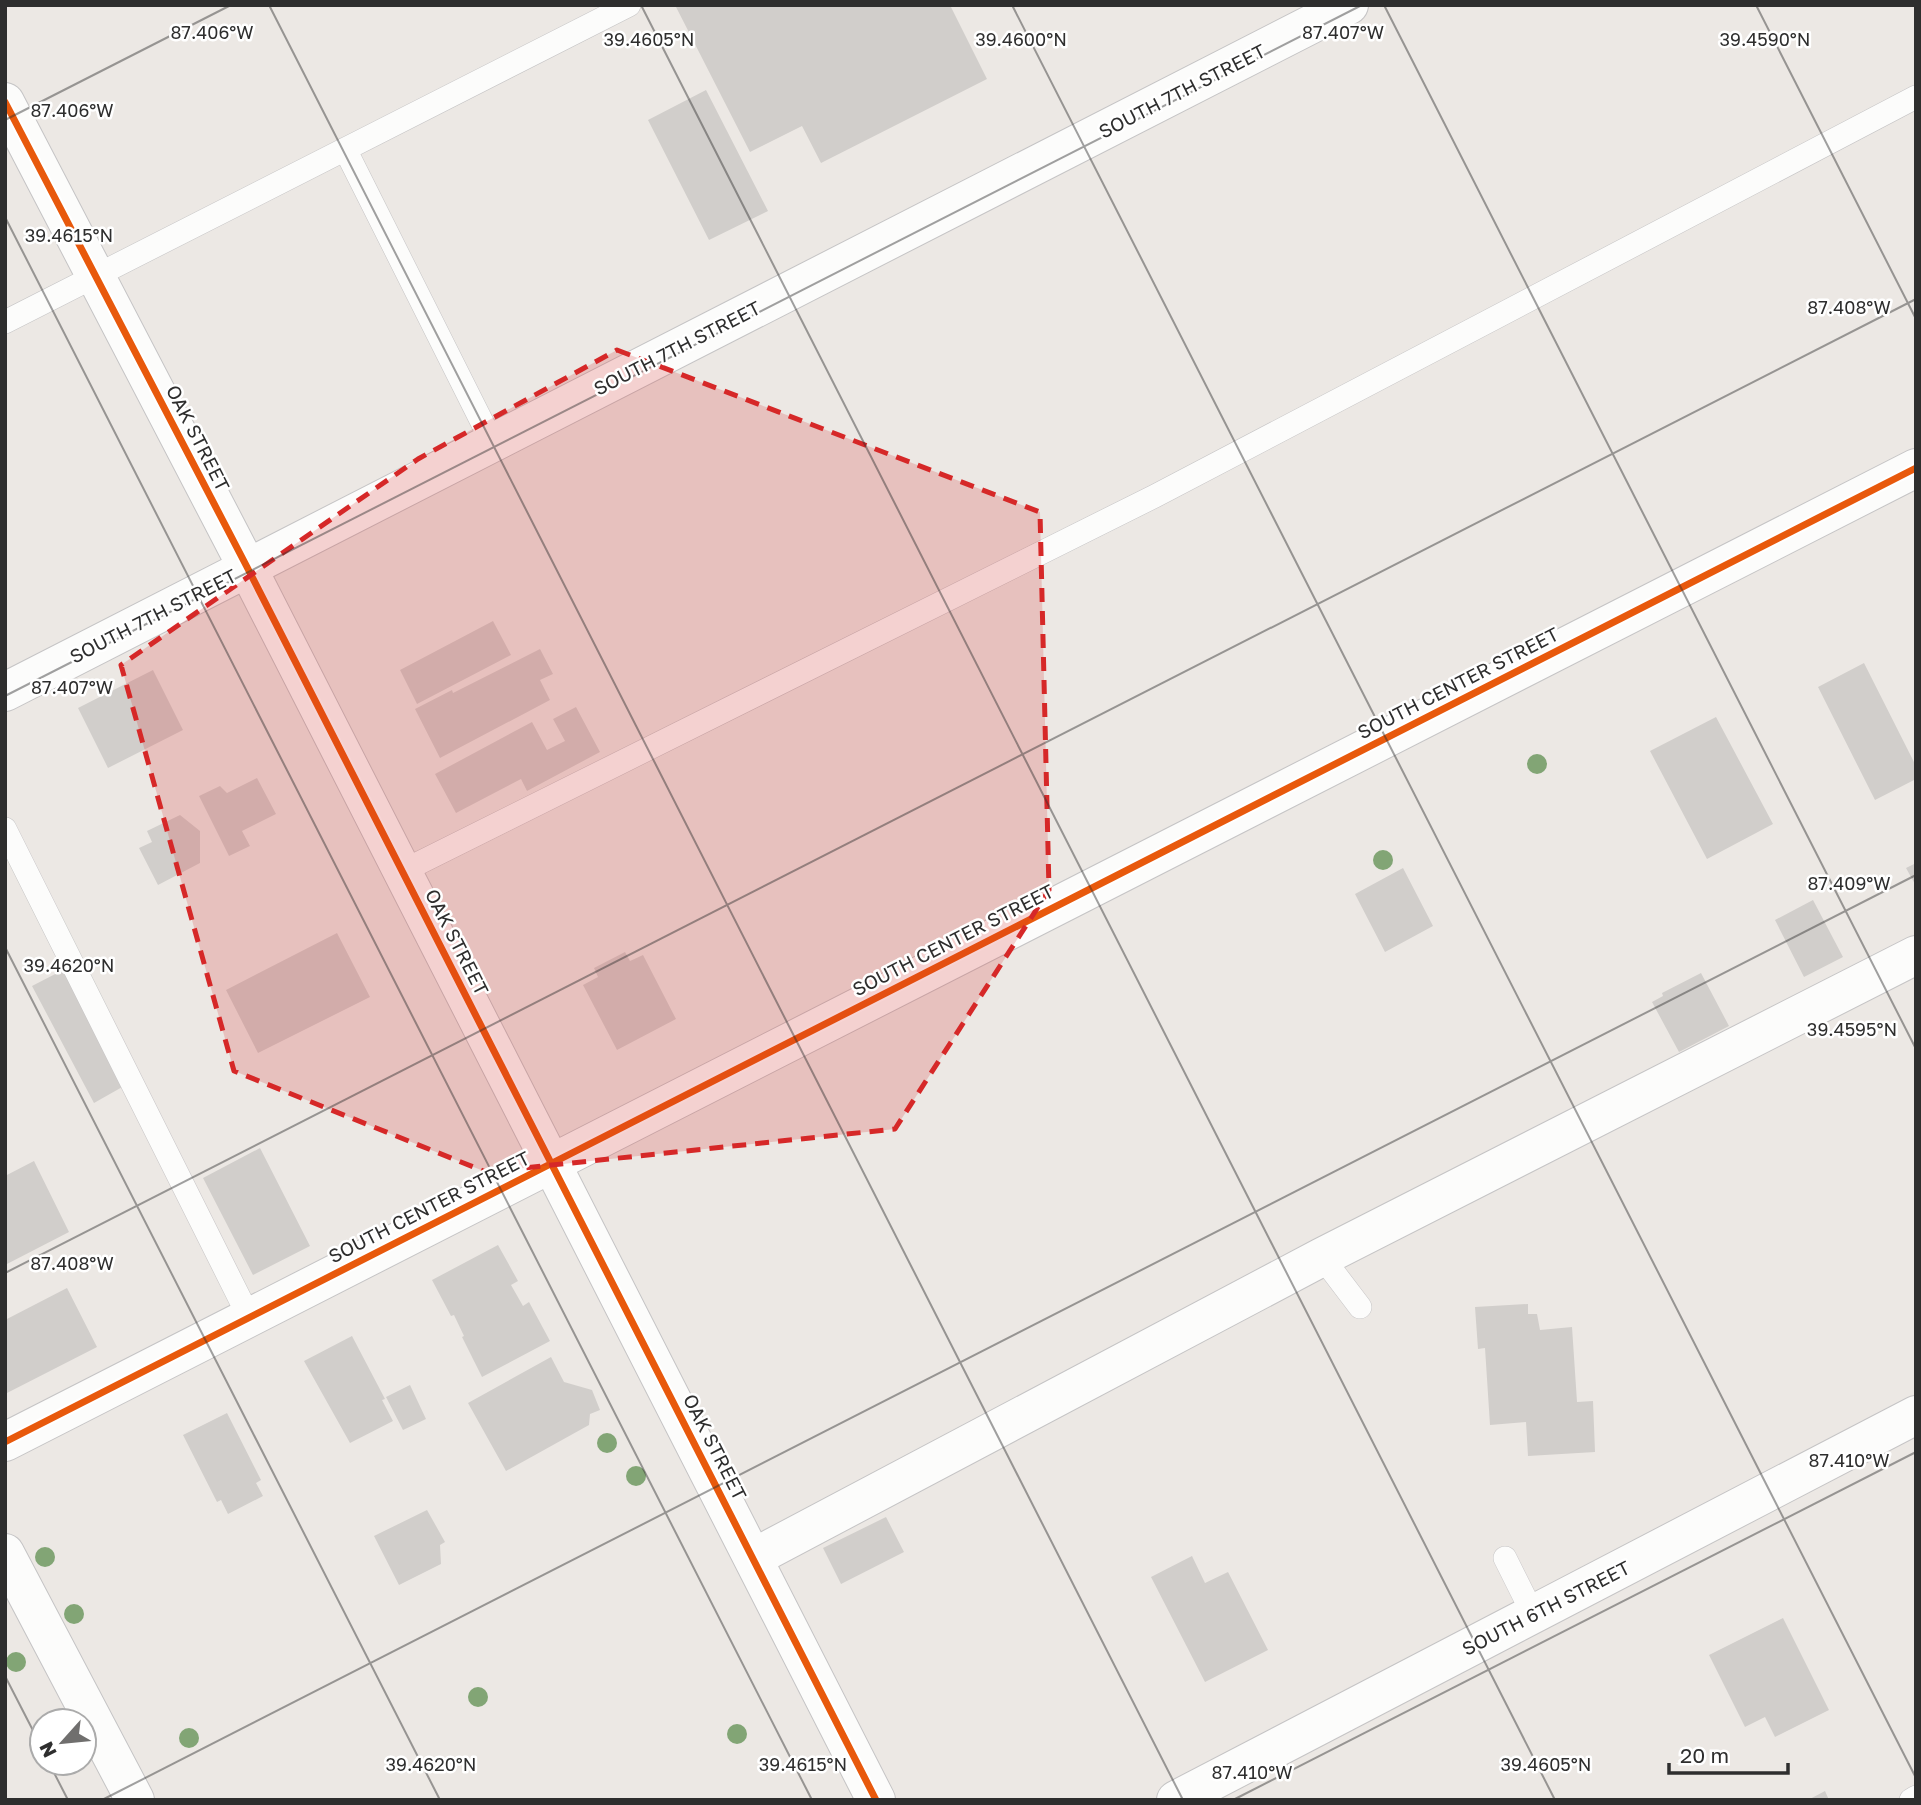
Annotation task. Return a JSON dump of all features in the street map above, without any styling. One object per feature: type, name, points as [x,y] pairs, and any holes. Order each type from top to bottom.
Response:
[{"type":"street","name":"SOUTH 7TH STREET","points":[[5,692],[1349,5]]},
{"type":"street","name":"OAK STREET","points":[[5,102],[403,871],[876,1800]]},
{"type":"street","name":"SOUTH CENTER STREET","points":[[5,1442],[1916,468]]},
{"type":"street","points":[[753,1558],[1322,1257],[1916,955]]},
{"type":"street","name":"SOUTH 6TH STREET","points":[[1176,1800],[1916,1415]]},
{"type":"street","points":[[5,1553],[135,1800]]},
{"type":"lane","points":[[5,322],[629,5]]},
{"type":"lane","points":[[403,871],[1155,496],[1916,97]]},
{"type":"lane","points":[[345,149],[492,442]]},
{"type":"lane","points":[[5,829],[249,1317]]},
{"type":"lane","points":[[1322,1257],[1360,1307]]},
{"type":"lane","points":[[1505,1559],[1533,1614]]},
{"type":"lane","points":[[1911,1800],[1916,1797]]},
{"type":"highlighted area","points":[[617,350],[1040,512],[1049,890],[895,1129],[486,1172],[234,1071],[121,665],[418,459]]},
{"type":"building","points":[[675,5],[950,5],[987,79],[821,163],[802,126],[750,152]]},
{"type":"building","points":[[706,90],[768,211],[709,240],[648,120]]},
{"type":"building","points":[[493,621],[511,655],[417,704],[400,670]]},
{"type":"building","points":[[540,649],[553,674],[540,680],[550,700],[440,758],[415,709]]},
{"type":"building","points":[[1864,663],[1916,766],[1916,779],[1875,800],[1818,687]]},
{"type":"building","points":[[153,670],[183,730],[108,768],[78,708]]},
{"type":"building","points":[[576,707],[600,752],[527,791],[521,779],[456,813],[435,774],[532,722],[547,750],[565,741],[553,719]]},
{"type":"building","points":[[1716,717],[1773,824],[1707,859],[1650,751]]},
{"type":"building","points":[[257,778],[276,814],[242,831],[250,846],[229,856],[199,796],[220,786],[227,793]]},
{"type":"building","points":[[180,815],[200,831],[200,863],[158,885],[139,848],[152,842],[147,831]]},
{"type":"building","points":[[1916,863],[1916,886],[1906,868]]},
{"type":"building","points":[[1403,868],[1433,926],[1385,952],[1355,894]]},
{"type":"building","points":[[1813,900],[1843,957],[1804,977],[1775,920]]},
{"type":"building","points":[[337,933],[370,997],[258,1053],[226,990]]},
{"type":"building","points":[[625,952],[630,961],[643,955],[676,1019],[617,1050],[583,985],[598,977],[594,968]]},
{"type":"building","points":[[63,970],[124,1086],[94,1103],[32,986]]},
{"type":"building","points":[[1701,973],[1729,1026],[1679,1052],[1652,1002],[1663,996],[1662,993]]},
{"type":"building","points":[[260,1148],[310,1246],[253,1275],[203,1178]]},
{"type":"building","points":[[34,1161],[69,1232],[5,1265],[5,1176]]},
{"type":"building","points":[[498,1245],[518,1281],[511,1285],[523,1306],[529,1302],[550,1341],[482,1377],[454,1315],[451,1316],[432,1280]]},
{"type":"building","points":[[67,1288],[97,1347],[7,1393],[5,1320]]},
{"type":"building","points":[[1528,1304],[1528,1314],[1537,1314],[1540,1330],[1572,1327],[1577,1402],[1593,1401],[1595,1452],[1528,1456],[1526,1422],[1490,1425],[1485,1348],[1478,1349],[1475,1307]]},
{"type":"building","points":[[352,1336],[385,1399],[382,1400],[393,1421],[350,1443],[304,1361]]},
{"type":"building","points":[[551,1357],[564,1382],[592,1390],[600,1410],[590,1414],[589,1425],[506,1471],[468,1403]]},
{"type":"building","points":[[410,1385],[426,1419],[403,1430],[386,1397]]},
{"type":"building","points":[[227,1413],[261,1480],[256,1483],[263,1496],[228,1514],[221,1500],[217,1502],[183,1435]]},
{"type":"building","points":[[427,1510],[445,1542],[440,1545],[441,1564],[399,1585],[374,1536]]},
{"type":"building","points":[[886,1517],[904,1552],[841,1584],[823,1548]]},
{"type":"building","points":[[1192,1556],[1205,1583],[1228,1572],[1268,1650],[1205,1682],[1151,1577]]},
{"type":"building","points":[[1783,1618],[1829,1710],[1775,1737],[1765,1717],[1745,1727],[1709,1655]]},
{"type":"building","points":[[1825,1791],[1829,1800],[1808,1800]]},
{"type":"cycle path","points":[[5,102],[247,567],[876,1800]]},
{"type":"cycle path","points":[[5,1442],[1916,468]]}]
